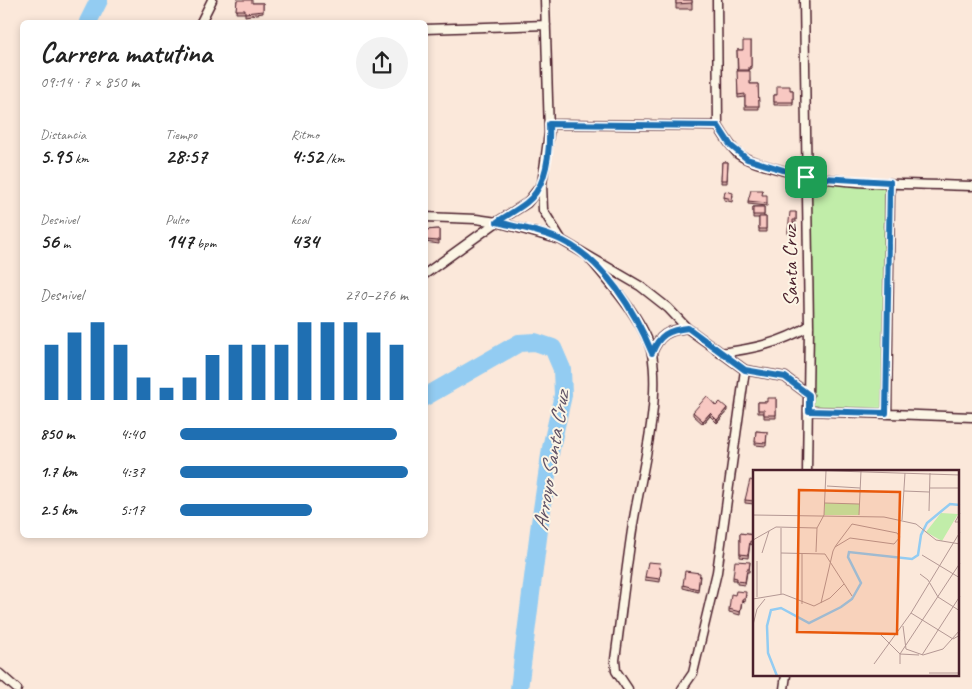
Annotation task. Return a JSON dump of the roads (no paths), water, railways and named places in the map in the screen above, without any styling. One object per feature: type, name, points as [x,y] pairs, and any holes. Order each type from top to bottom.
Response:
[{"type":"street","points":[[202,20],[212,0]]},
{"type":"street","points":[[545,0],[549,124],[546,165],[542,184],[543,210],[550,226],[561,240]]},
{"type":"street","points":[[717,0],[718,126],[731,146],[747,159],[806,177],[972,186]]},
{"type":"street","name":"Santa Cruz","points":[[804,0],[809,326],[807,470]]},
{"type":"street","points":[[428,29],[546,25]]},
{"type":"street","points":[[549,124],[718,126]]},
{"type":"street","points":[[886,413],[890,182]]},
{"type":"street","points":[[428,272],[527,202],[542,184]]},
{"type":"street","points":[[428,217],[453,217],[497,222],[561,240],[640,286],[668,308],[688,328],[745,370],[785,377],[809,395]]},
{"type":"street","points":[[586,254],[628,306],[652,353],[654,373],[650,430],[633,524],[614,660],[616,671],[628,689]]},
{"type":"street","points":[[720,353],[744,350],[789,338],[809,326]]},
{"type":"street","points":[[652,353],[658,339],[666,333],[688,328]]},
{"type":"street","points":[[682,689],[694,673],[717,572],[745,370]]},
{"type":"street","points":[[809,411],[972,417]]},
{"type":"street","points":[[0,674],[17,689]]},
{"type":"street","points":[[784,689],[786,676]]},
{"type":"waterway","name":"Arroyo Santa Cruz","points":[[89,20],[99,0]]},
{"type":"waterway","name":"Arroyo Santa Cruz","points":[[428,395],[519,343],[535,342],[553,348],[562,369],[563,395],[551,448],[519,689]]}]
